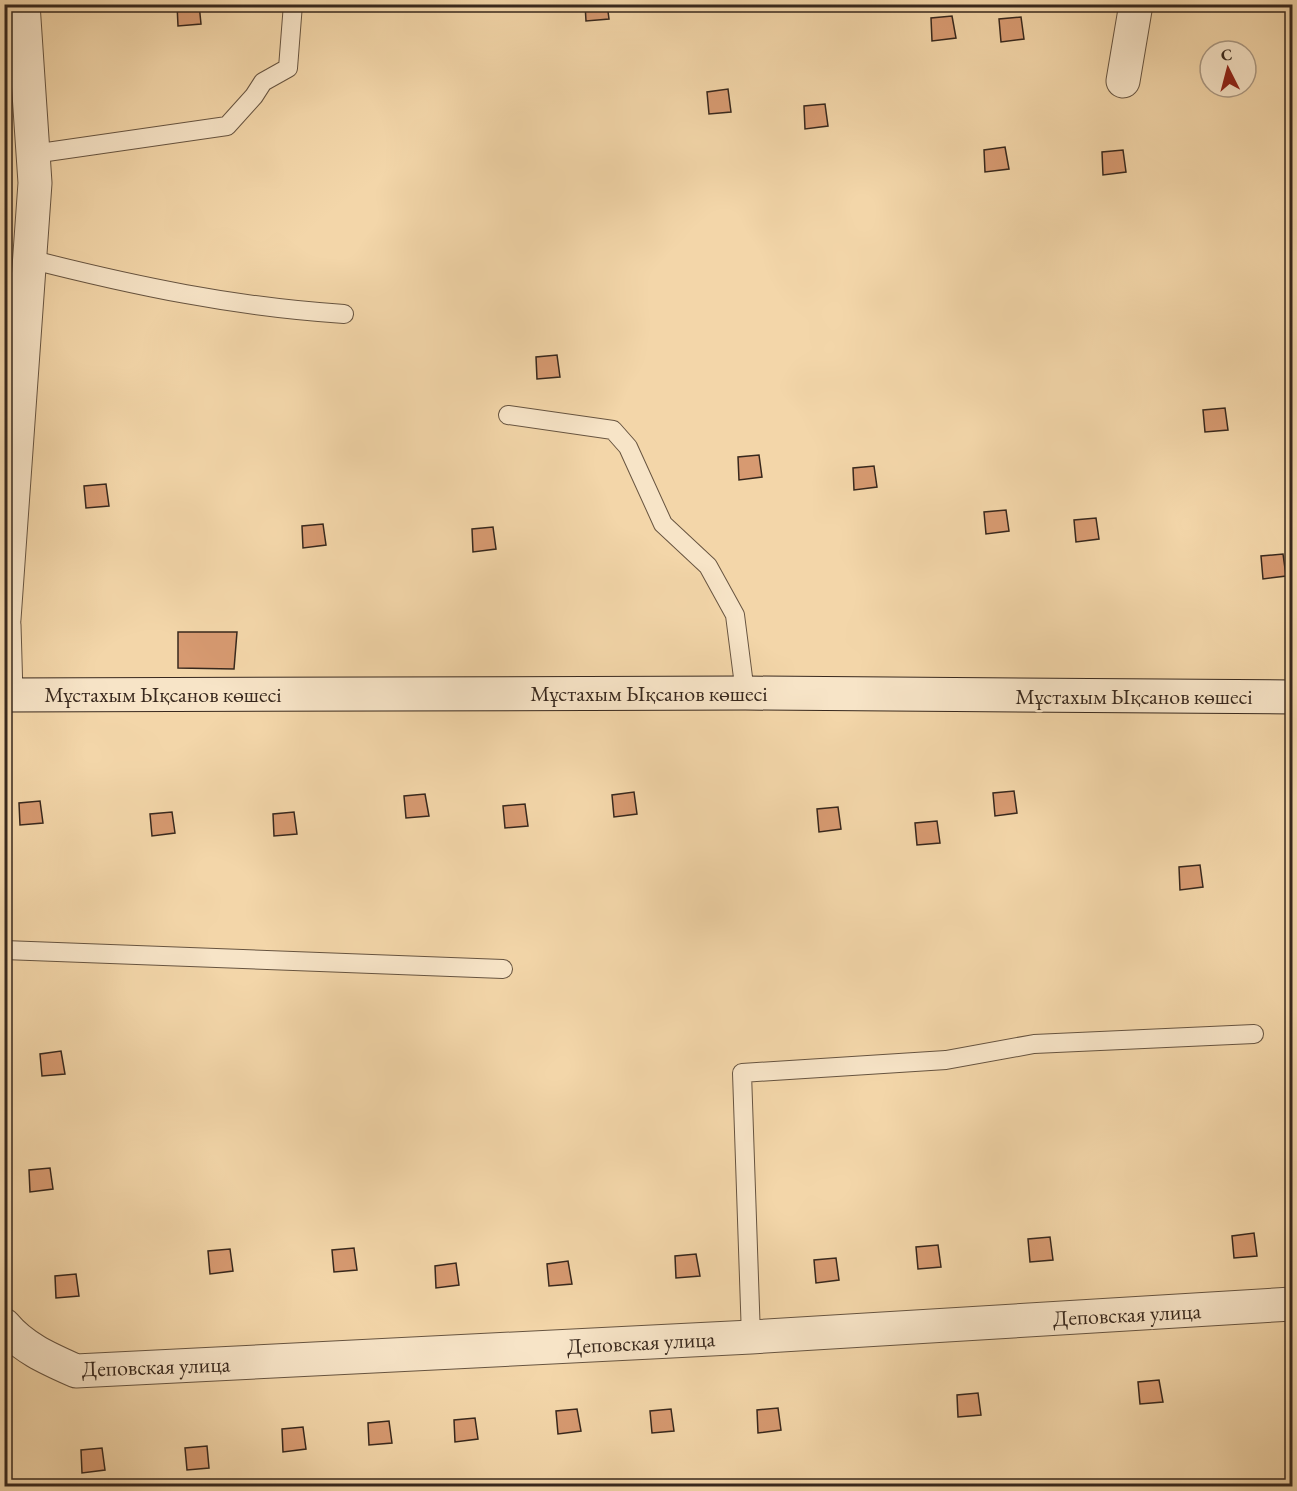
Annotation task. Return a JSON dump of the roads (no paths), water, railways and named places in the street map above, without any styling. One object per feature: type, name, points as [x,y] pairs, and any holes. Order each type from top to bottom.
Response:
[{"type":"street","points":[[4,619],[34,183],[23,4]]},
{"type":"street","points":[[1123,81],[1136,4]]},
{"type":"street","points":[[4,624],[5,694]]},
{"type":"street","name":"Мұстахым Ықсанов көшесі","points":[[5,694],[745,693],[1293,697]]},
{"type":"street","name":"Деповская улица","points":[[4,1325],[40,1356],[76,1371],[751,1337],[1293,1304]]},
{"type":"lane","points":[[33,154],[227,126],[255,96],[263,82],[288,68],[293,4]]},
{"type":"lane","points":[[29,259],[141,288],[284,310],[344,314]]},
{"type":"lane","points":[[508,415],[612,430],[628,447],[663,524],[708,566],[735,615],[745,693]]},
{"type":"lane","points":[[4,950],[503,969]]},
{"type":"lane","points":[[751,1337],[742,1073],[946,1060],[1034,1044],[1254,1034]]}]
